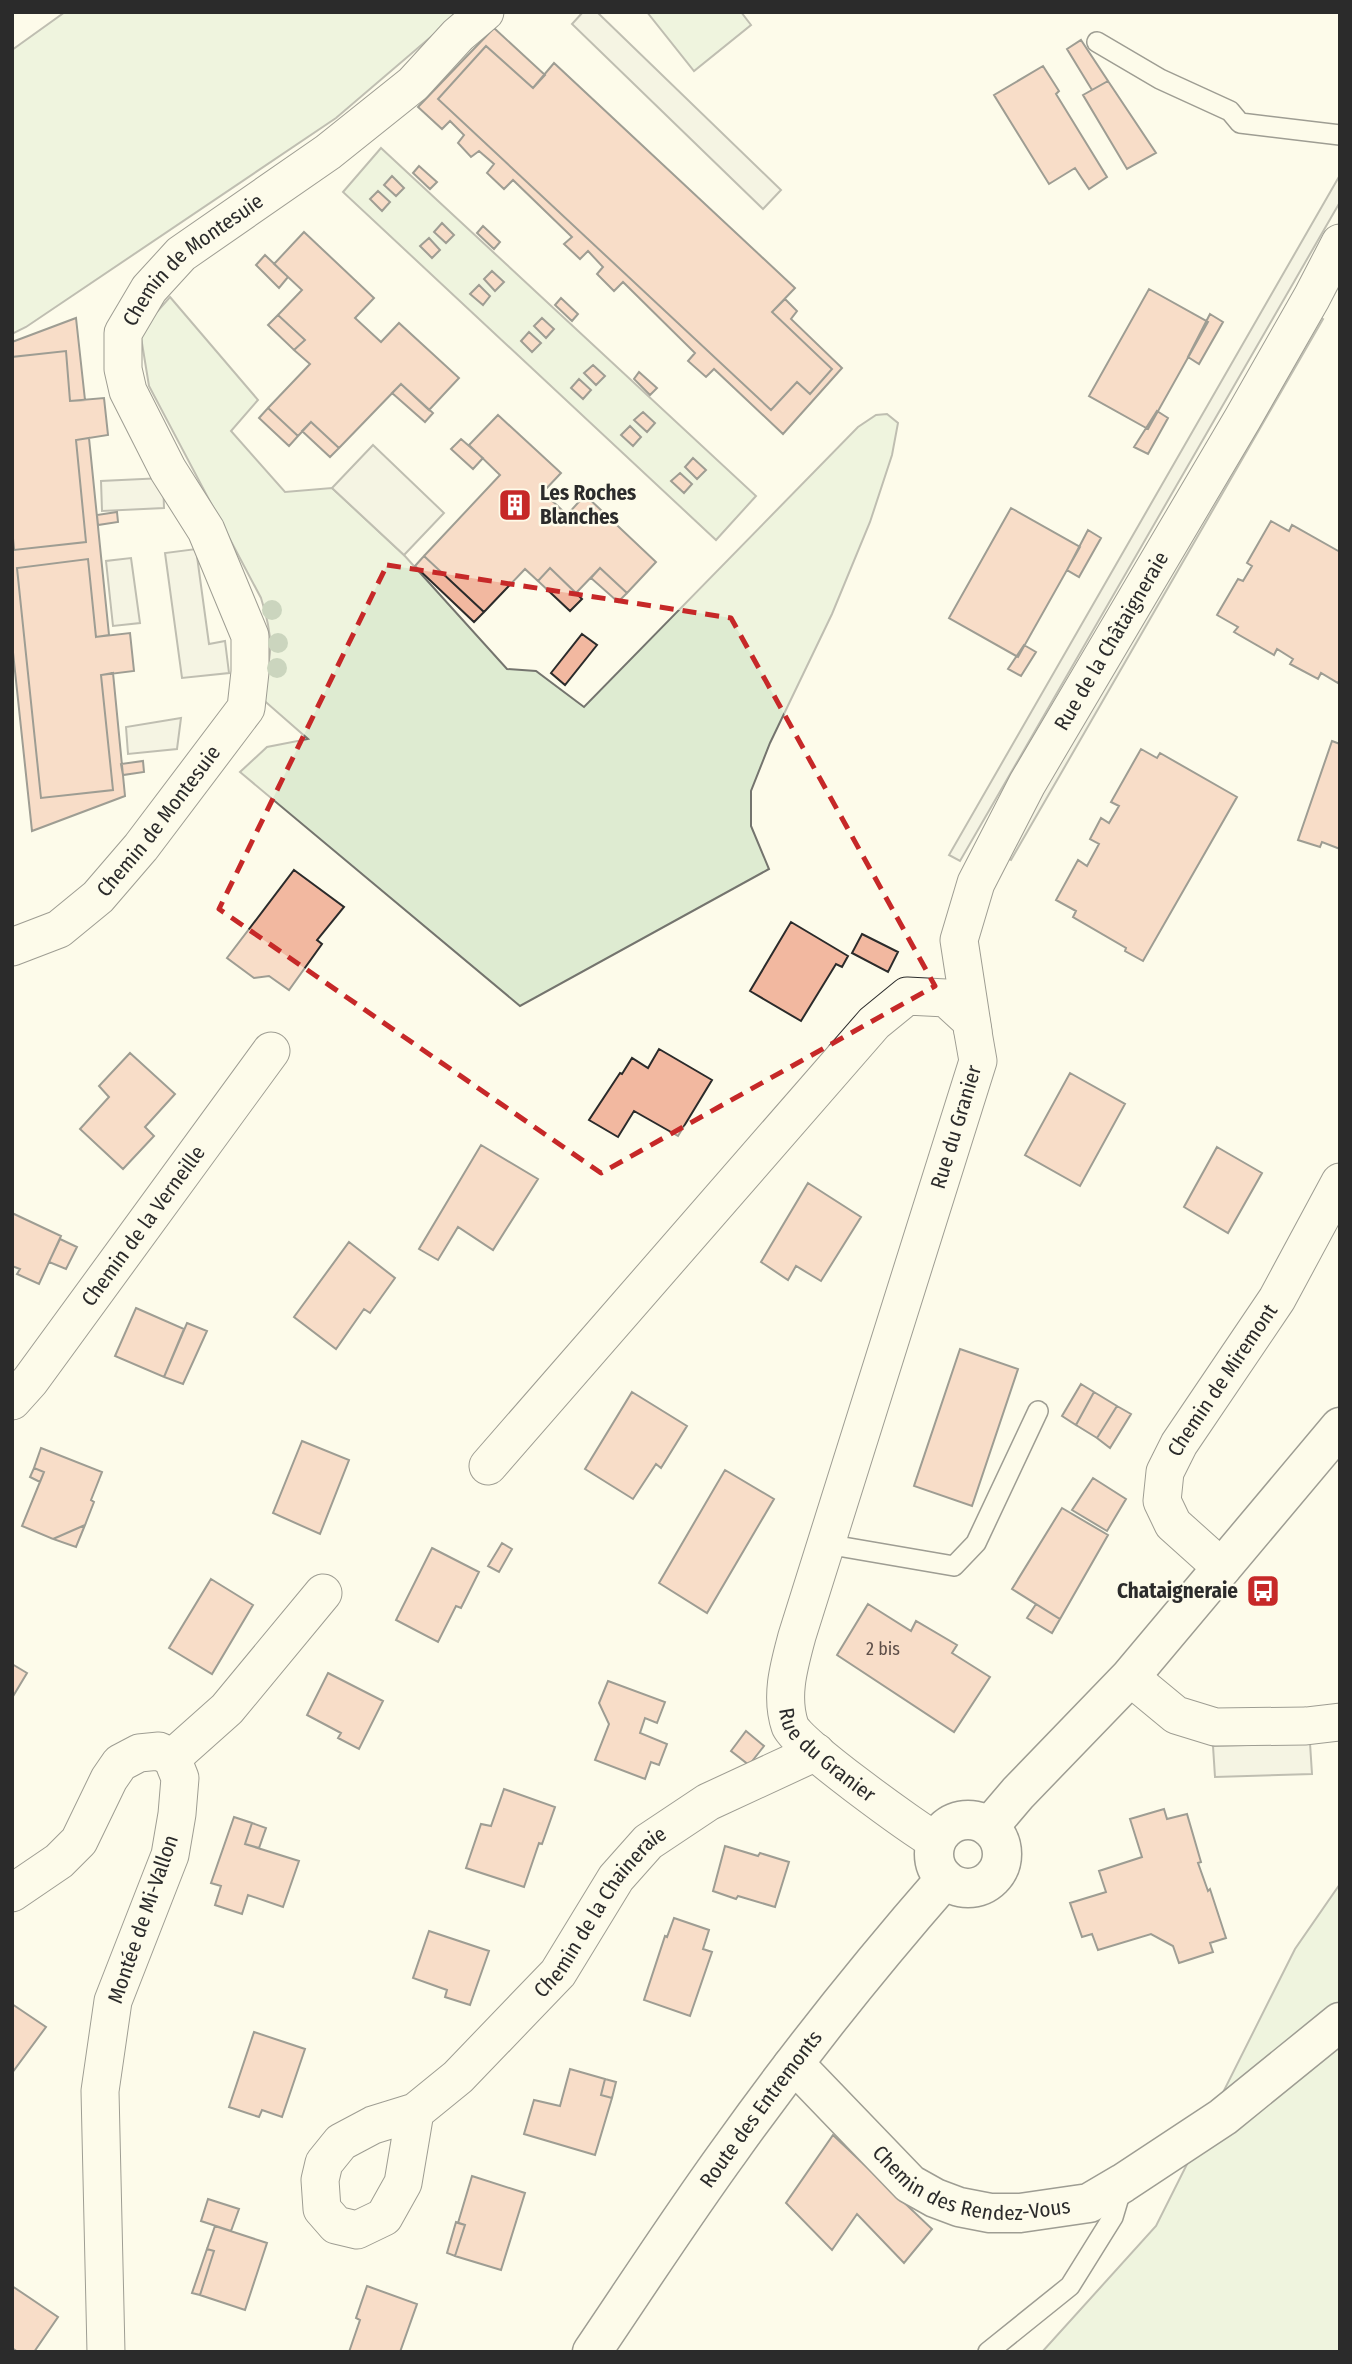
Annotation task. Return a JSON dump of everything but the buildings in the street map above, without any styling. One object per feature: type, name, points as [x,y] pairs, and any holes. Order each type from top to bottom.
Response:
[{"type":"main road","points":[[989,1827],[1130,1676],[1340,1427]]},
{"type":"main road","points":[[969,1820],[989,1827],[996,1835],[1002,1855],[994,1875],[976,1886],[965,1887],[945,1879],[935,1861],[936,1841],[942,1832],[959,1821],[969,1820]]},
{"type":"main road","name":"Route des Entremonts","points":[[592,2352],[729,2151],[792,2066],[898,1933],[945,1879]]},
{"type":"main road","name":"Chemin des Rendez-Vous","points":[[792,2066],[806,2076],[910,2184],[959,2207],[990,2213],[1020,2213],[1089,2203],[1123,2183],[1223,2117],[1340,2022]]},
{"type":"street","name":"Chemin de Montesuie","points":[[12,947],[59,929],[98,897],[141,847],[246,708],[250,636],[206,530],[168,470],[128,391],[123,369],[123,333],[149,289],[181,254],[328,152],[413,84],[458,35],[485,12]]},
{"type":"street","name":"Rue de la Châtaigneraie","points":[[978,1061],[959,940],[976,883],[1027,784],[1250,406],[1340,243]]},
{"type":"street","name":"Rue du Granier","points":[[488,1466],[874,1023],[907,996],[946,998],[971,1021],[978,1061],[787,1672],[786,1693],[790,1729],[898,1815],[936,1841]]},
{"type":"street","name":"Chemin de la Verneille","points":[[12,1401],[30,1381],[271,1051]]},
{"type":"street","name":"Chemin de Miremont","points":[[1222,1568],[1173,1524],[1162,1501],[1165,1472],[1180,1444],[1277,1299],[1340,1182]]},
{"type":"street","points":[[12,1893],[59,1861],[79,1841],[109,1779],[120,1763],[139,1754],[159,1751],[172,1758],[226,1709],[323,1593]]},
{"type":"street","points":[[1130,1676],[1176,1715],[1215,1727],[1306,1726],[1340,1722]]},
{"type":"street","name":"Chemin de la Chaineraie","points":[[415,2112],[458,2077],[558,1973],[616,1878],[648,1842],[708,1802],[816,1752]]},
{"type":"street","name":"Montée de Mi-Vallon","points":[[106,2352],[100,2091],[113,2001],[170,1855],[180,1778],[172,1758]]},
{"type":"lane","points":[[1097,42],[1160,79],[1230,111],[1240,123],[1340,135]]},
{"type":"lane","points":[[826,1544],[954,1566],[976,1543],[1038,1411]]},
{"type":"lane","points":[[988,2352],[1070,2286],[1113,2217],[1123,2183]]},
{"type":"highlighted area","points":[[387,565],[731,618],[935,986],[601,1173],[219,909]]},
{"type":"green space","points":[[65,12],[460,12],[336,118],[12,334],[12,50]]},
{"type":"green space","points":[[647,12],[741,12],[751,25],[694,71]]},
{"type":"green space","points":[[381,148],[756,496],[716,540],[343,192]]},
{"type":"green space","points":[[170,297],[258,400],[231,431],[285,492],[332,488],[404,555],[507,669],[536,671],[584,707],[858,427],[876,415],[887,414],[898,423],[892,455],[870,522],[832,614],[770,743],[751,791],[751,826],[769,869],[520,1006],[240,772],[267,747],[308,739],[260,697],[270,648],[261,598],[149,386],[140,331]]},
{"type":"green space","points":[[1340,1884],[1340,2352],[1042,2352],[1156,2226],[1295,1949]]},
{"type":"shaded area","points":[[583,12],[597,12],[781,190],[763,209],[572,24]]},
{"type":"shaded area","points":[[1340,175],[1340,202],[960,861],[949,855]]},
{"type":"shaded area","points":[[1313,313],[1323,319],[1011,860],[1001,855]]},
{"type":"shaded area","points":[[373,445],[444,513],[404,555],[332,488]]},
{"type":"shaded area","points":[[163,478],[164,508],[102,511],[101,481]]},
{"type":"shaded area","points":[[196,549],[209,644],[225,641],[229,673],[182,678],[165,553]]},
{"type":"shaded area","points":[[131,558],[140,623],[113,626],[106,561]]},
{"type":"shaded area","points":[[181,718],[177,749],[128,754],[126,727]]},
{"type":"shaded area","points":[[1310,1743],[1312,1774],[1215,1777],[1213,1746]]},
{"type":"place","name":"Les Roches Blanches","points":[[515,505]]},
{"type":"place","name":"Chataigneraie","points":[[1263,1591]]}]
